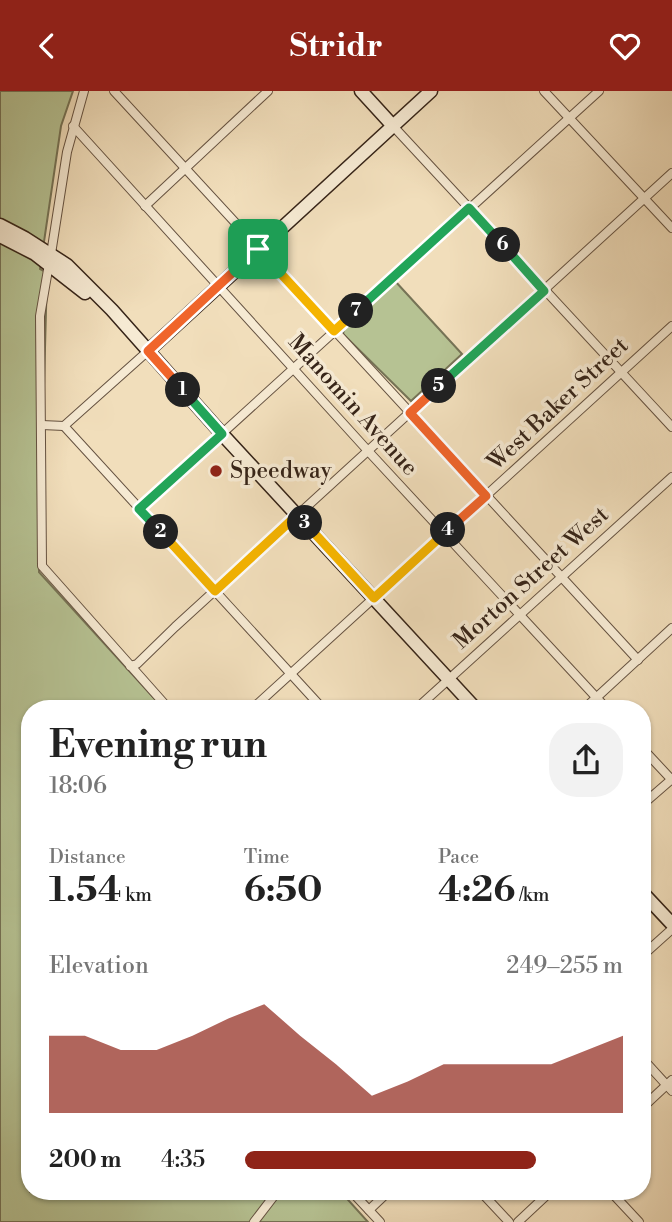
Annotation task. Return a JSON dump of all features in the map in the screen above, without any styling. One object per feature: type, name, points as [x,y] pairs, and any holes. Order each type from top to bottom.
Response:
[{"type":"main road","points":[[361,91],[393,126]]},
{"type":"main road","points":[[148,351],[431,91]]},
{"type":"main road","points":[[0,225],[83,280],[468,700]]},
{"type":"main road","points":[[0,236],[36,250]]},
{"type":"main road","points":[[651,902],[672,927]]},
{"type":"street","points":[[84,91],[73,126],[40,316],[42,566],[161,700]]},
{"type":"street","points":[[114,91],[638,660]]},
{"type":"street","points":[[145,206],[268,91]]},
{"type":"street","points":[[544,91],[672,228]]},
{"type":"street","points":[[139,509],[599,91]]},
{"type":"street","name":"Manomin Avenue","points":[[73,126],[599,700]]},
{"type":"street","points":[[393,126],[672,427]]},
{"type":"street","points":[[130,666],[137,664],[672,173]]},
{"type":"street","name":"West Baker Street","points":[[262,700],[672,326]]},
{"type":"street","points":[[42,425],[64,426],[148,351]]},
{"type":"street","points":[[64,426],[315,700]]},
{"type":"street","name":"Morton Street West","points":[[425,700],[672,477]]},
{"type":"street","points":[[593,700],[672,628]]},
{"type":"street","points":[[651,757],[672,779],[651,797]]},
{"type":"street","points":[[651,947],[672,927]]},
{"type":"street","points":[[651,1067],[670,1085],[651,1101]]},
{"type":"street","points":[[254,1222],[271,1200]]},
{"type":"street","points":[[360,1200],[380,1222]]},
{"type":"street","points":[[369,1210],[380,1200]]},
{"type":"street","points":[[488,1200],[509,1222]]},
{"type":"street","points":[[518,1222],[541,1200]]},
{"type":"street","points":[[618,1200],[639,1222]]},
{"type":"green space","points":[[0,91],[73,91],[61,126],[40,269],[47,273],[39,572],[156,700],[21,700],[21,1200],[348,1200],[368,1222],[0,1222]]},
{"type":"green space","points":[[395,281],[462,354],[411,401],[343,334],[344,329]]},
{"type":"place","name":"Speedway","points":[[216,471]]},
{"type":"route","points":[[469,208],[544,291],[410,413],[486,496],[374,598],[297,515],[215,591],[139,509],[222,434],[148,351],[258,249],[334,331],[469,208]]}]
